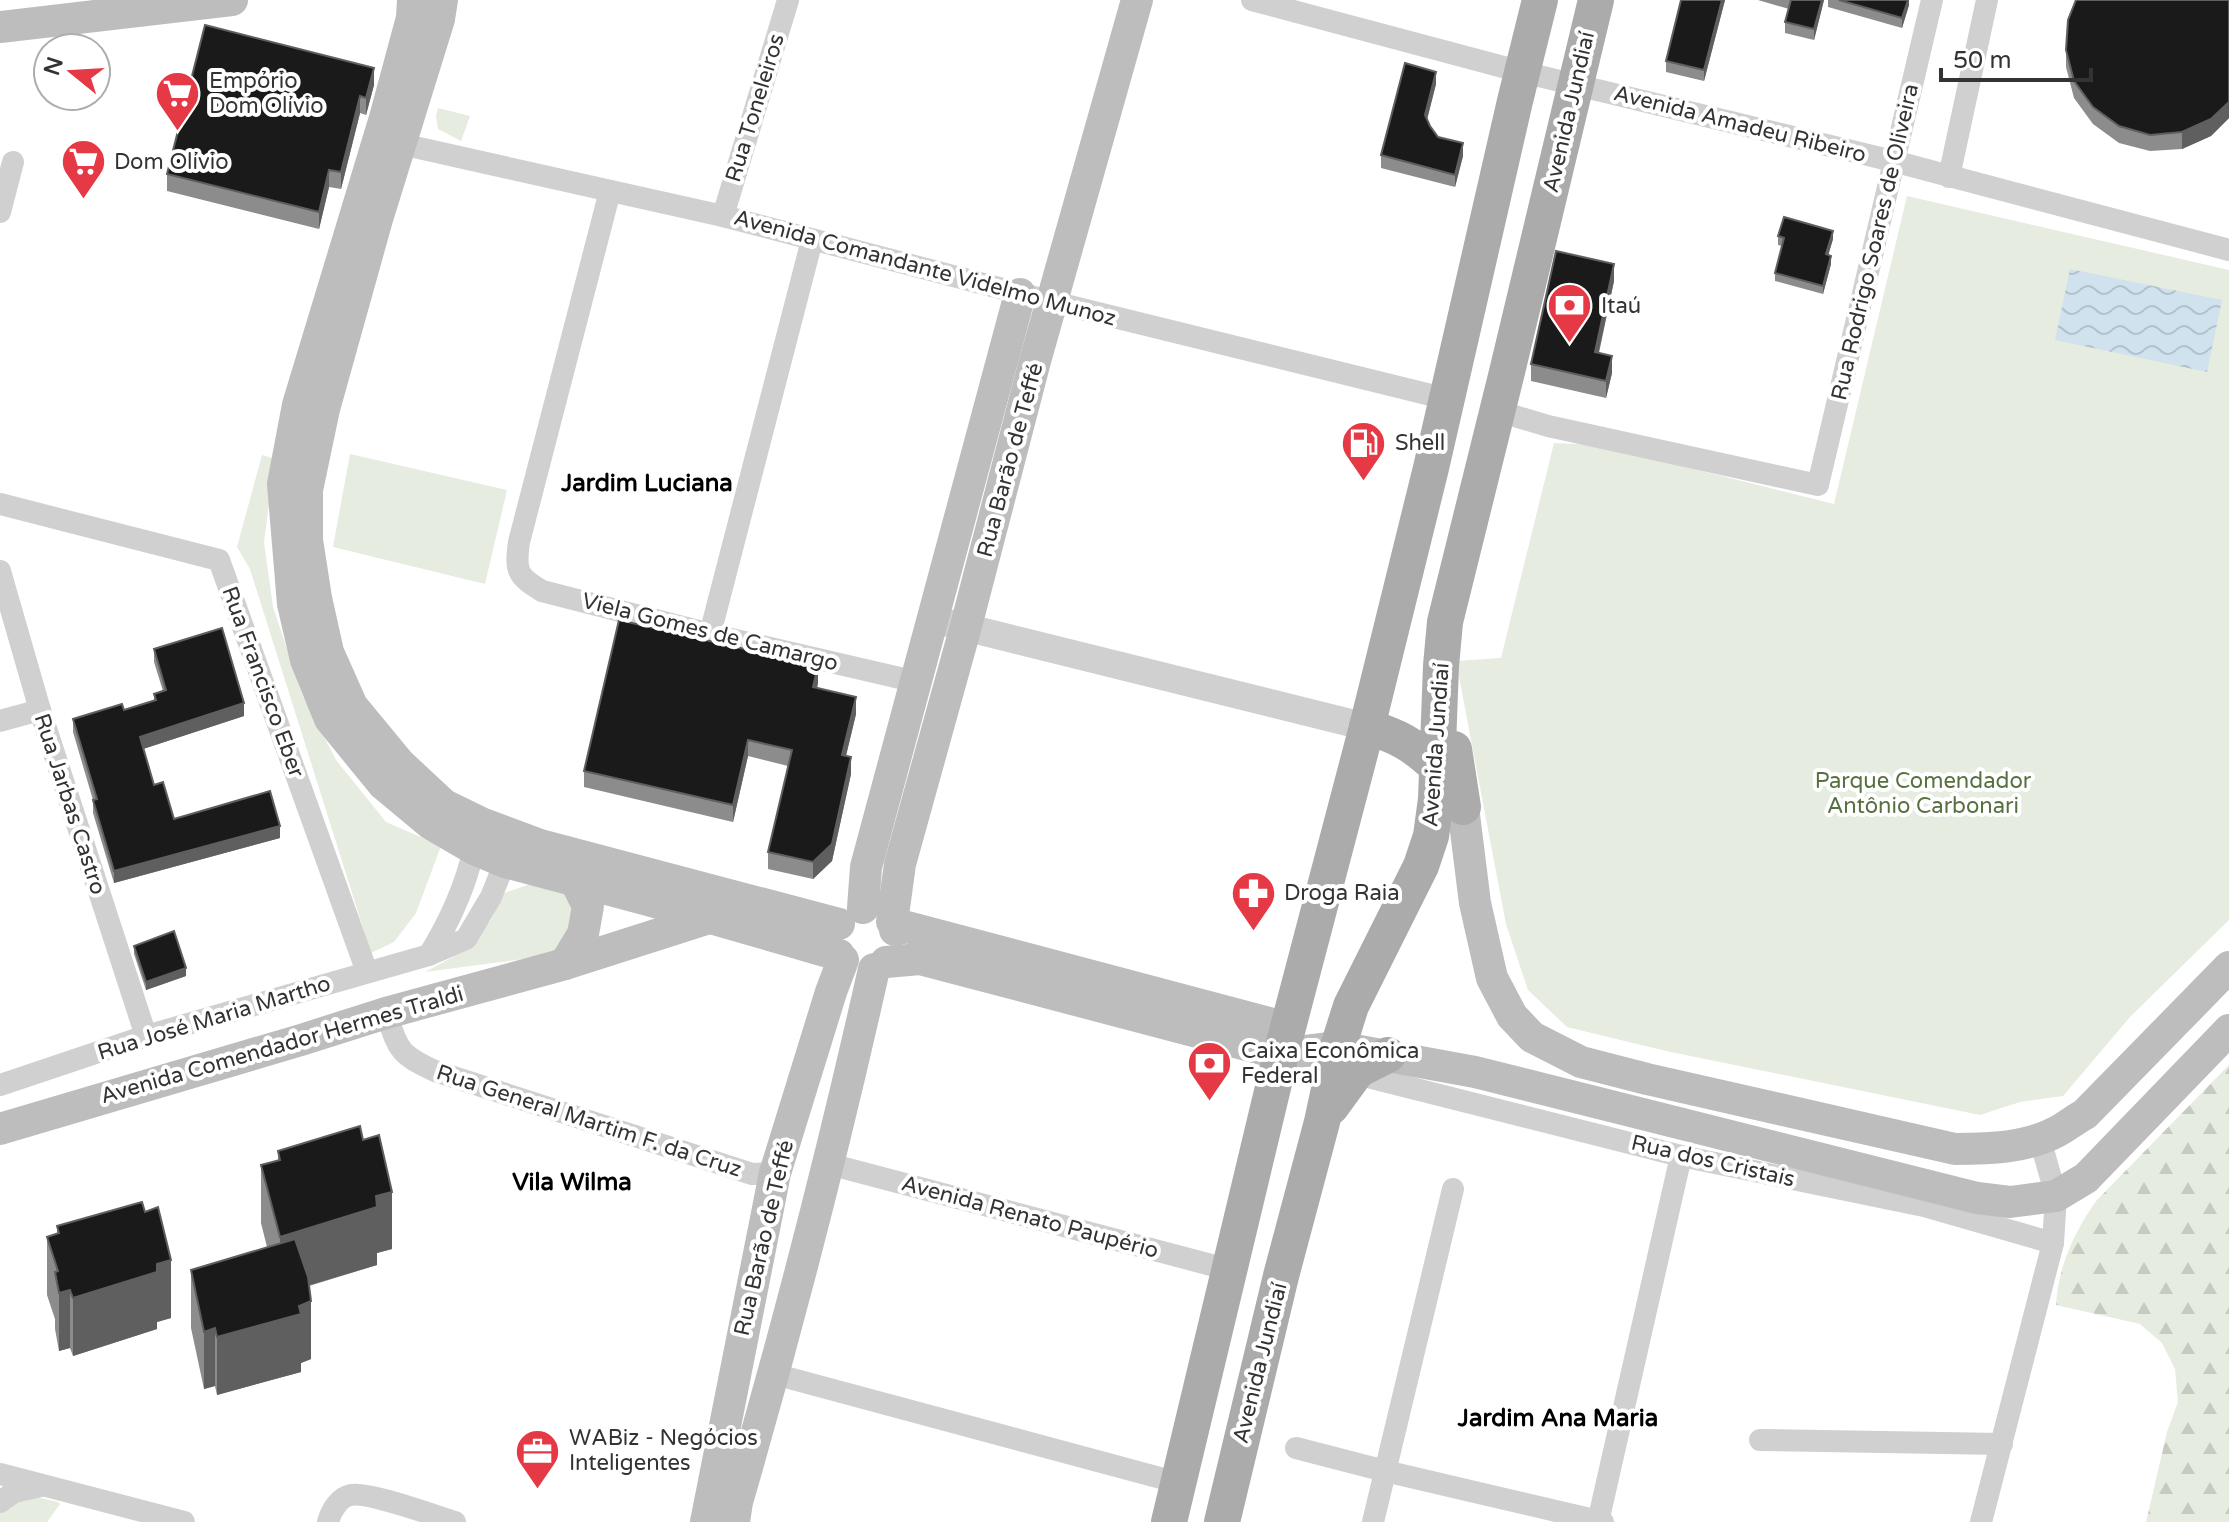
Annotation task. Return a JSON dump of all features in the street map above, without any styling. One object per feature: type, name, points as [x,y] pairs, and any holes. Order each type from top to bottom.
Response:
[{"type":"main road","points":[[0,27],[232,0]]},
{"type":"main road","points":[[413,0],[377,219],[324,409],[307,490],[307,540],[316,598],[328,652],[352,706],[399,763],[444,805],[481,823],[540,845],[862,933]]},
{"type":"main road","points":[[442,0],[439,19],[393,131],[298,405],[283,484],[293,604],[306,660],[330,719],[383,784],[431,824],[474,849],[505,862],[709,918],[862,933],[907,927],[1284,1041]]},
{"type":"main road","name":"Rua Barão de Teffé","points":[[710,1515],[775,1173],[831,992],[900,864],[1035,361],[1137,0]]},
{"type":"main road","points":[[1169,1522],[1284,1041],[1367,727],[1447,399],[1540,0]]},
{"type":"main road","name":"Avenida Jundiaí","points":[[1222,1522],[1338,1047],[1351,1006],[1421,866],[1431,836],[1436,799],[1445,622],[1596,0]]},
{"type":"main road","name":"Rua Barão de Teffé","points":[[862,933],[866,867],[1020,294]]},
{"type":"main road","points":[[1011,325],[1029,345],[1035,361]]},
{"type":"main road","points":[[1441,666],[1475,903],[1492,978],[1512,1016],[1532,1037],[1581,1062],[1955,1149],[1993,1149],[2040,1139],[2085,1114],[2229,967]]},
{"type":"main road","points":[[1367,727],[1391,734],[1416,747],[1447,776],[1463,807]]},
{"type":"main road","points":[[565,964],[583,934],[588,906],[576,882]]},
{"type":"main road","name":"Avenida Comendador Hermes Traldi","points":[[0,1129],[386,1013],[565,964],[709,918]]},
{"type":"main road","points":[[862,933],[857,969],[920,959],[1284,1041],[1338,1047],[1380,1067],[1977,1198],[2010,1202],[2056,1196],[2086,1178],[2229,1030]]},
{"type":"main road","name":"Rua Barão de Teffé","points":[[734,1522],[880,966],[896,947],[862,933]]},
{"type":"main road","points":[[1322,1122],[1358,1070],[1380,1067]]},
{"type":"main road","points":[[775,1173],[810,1162],[829,1164]]},
{"type":"main road","points":[[734,1379],[758,1372],[774,1374]]},
{"type":"main road","points":[[1179,1483],[1198,1492],[1212,1511],[1214,1522]]},
{"type":"street","name":"Rua Toneleiros","points":[[723,216],[788,0]]},
{"type":"street","name":"Avenida Amadeu Ribeiro","points":[[1252,0],[1522,72],[1893,161],[2229,250]]},
{"type":"street","name":"Rua Rodrigo Soares de Oliveira","points":[[1498,411],[1548,426],[1818,485],[1932,0]]},
{"type":"street","points":[[1949,177],[1987,0]]},
{"type":"street","name":"Avenida Comandante Videlmo Munoz","points":[[393,131],[610,191],[723,216],[1020,294],[1447,399]]},
{"type":"street","points":[[0,212],[13,162]]},
{"type":"street","name":"Viela Gomes de Camargo","points":[[610,191],[523,527],[516,563],[525,581],[542,591],[917,682]]},
{"type":"street","points":[[710,634],[812,240]]},
{"type":"street","name":"Rua Francisco Eber","points":[[0,504],[219,560],[367,972]]},
{"type":"street","name":"Rua Jarbas Castro","points":[[0,571],[40,710],[146,1036]]},
{"type":"street","points":[[933,620],[1367,727]]},
{"type":"street","points":[[0,721],[40,710]]},
{"type":"street","points":[[429,955],[458,901],[474,849]]},
{"type":"street","name":"Rua José Maria Martho","points":[[0,1085],[146,1036],[429,955],[466,939],[491,897],[505,862]]},
{"type":"street","name":"Rua General Martim F. da Cruz","points":[[386,1013],[397,1045],[410,1060],[435,1071],[752,1174],[775,1173]]},
{"type":"street","name":"Rua dos Cristais","points":[[1472,1087],[1681,1156],[1924,1206],[2053,1243]]},
{"type":"street","points":[[1981,1522],[2053,1243],[2056,1196],[2040,1139]]},
{"type":"street","points":[[1296,1448],[1600,1522],[1681,1156]]},
{"type":"street","name":"Avenida Renato Paupério","points":[[829,1164],[1230,1270]]},
{"type":"street","points":[[1373,1522],[1453,1189]]},
{"type":"street","points":[[774,1374],[1179,1483]]},
{"type":"street","points":[[1760,1440],[2002,1444]]},
{"type":"street","points":[[0,1474],[184,1522]]},
{"type":"street","points":[[0,1502],[14,1492],[43,1486]]},
{"type":"street","points":[[328,1522],[336,1504],[351,1495],[370,1496],[455,1522]]},
{"type":"green space","points":[[438,108],[470,116],[461,141],[438,129]]},
{"type":"green space","name":"Parque Comendador Antônio Carbonari","points":[[1907,196],[2229,270],[2229,920],[2130,1017],[2063,1096],[2020,1102],[1980,1115],[1666,1051],[1567,1027],[1528,990],[1506,924],[1456,661],[1501,658],[1554,443],[1597,445],[1834,504]]},
{"type":"green space","points":[[350,454],[507,490],[485,584],[333,547]]},
{"type":"green space","points":[[262,455],[275,459],[264,542],[273,607],[302,694],[336,760],[386,822],[441,846],[416,913],[394,942],[371,953],[250,569],[237,547]]},
{"type":"green space","points":[[536,882],[566,891],[575,910],[570,946],[538,957],[425,972],[464,951],[491,920],[504,893]]},
{"type":"green space","points":[[2229,1065],[2229,1522],[2146,1522],[2167,1432],[2178,1402],[2175,1369],[2162,1343],[2140,1324],[2056,1305],[2057,1291],[2069,1250],[2097,1200]]},
{"type":"green space","points":[[24,1494],[60,1504],[47,1522],[0,1522],[0,1511]]},
{"type":"water","points":[[2070,269],[2222,300],[2207,372],[2055,340]]},
{"type":"building","points":[[1681,0],[1722,0],[1704,70],[1666,61]]},
{"type":"building","points":[[1791,0],[1822,0],[1814,29],[1785,22]]},
{"type":"building","points":[[1839,0],[1908,0],[1902,18]]},
{"type":"building","points":[[2076,0],[2229,0],[2229,102],[2211,119],[2182,132],[2150,135],[2119,126],[2093,107],[2074,81],[2066,50],[2068,20]]},
{"type":"building","points":[[205,25],[374,68],[366,98],[360,96],[341,172],[329,170],[319,212],[167,174]]},
{"type":"building","points":[[1405,63],[1436,72],[1425,115],[1438,137],[1463,143],[1455,175],[1381,155]]},
{"type":"building","points":[[1784,217],[1833,231],[1826,254],[1831,256],[1823,286],[1775,273],[1784,238],[1778,236]]},
{"type":"building","name":"Itaú","points":[[1556,251],[1614,264],[1595,352],[1612,356],[1606,381],[1531,364]]},
{"type":"building","points":[[619,620],[818,666],[813,687],[856,697],[842,755],[851,757],[832,844],[813,862],[768,852],[792,750],[748,740],[733,805],[584,771]]},
{"type":"building","points":[[222,628],[244,703],[140,737],[154,785],[163,782],[174,819],[270,791],[280,826],[114,871],[73,719],[122,704],[124,710],[156,700],[154,694],[166,690],[154,649]]},
{"type":"building","points":[[174,931],[186,968],[146,982],[134,946]]},
{"type":"building","points":[[360,1126],[363,1140],[379,1135],[392,1192],[376,1196],[377,1207],[280,1237],[261,1165],[280,1160],[278,1151]]},
{"type":"building","points":[[142,1202],[145,1212],[158,1207],[171,1260],[157,1264],[157,1272],[73,1298],[70,1290],[59,1293],[55,1272],[58,1271],[47,1237],[59,1233],[57,1226]]},
{"type":"building","points":[[295,1239],[308,1277],[311,1301],[299,1306],[301,1314],[217,1337],[215,1328],[204,1332],[191,1270]]},
{"type":"place","name":"Empório Dom Olívio","points":[[178,133]]},
{"type":"place","name":"Dom Olívio","points":[[83,201]]},
{"type":"place","name":"Itaú","points":[[1570,345]]},
{"type":"place","name":"Shell","points":[[1364,482]]},
{"type":"place","name":"Droga Raia","points":[[1253,932]]},
{"type":"place","name":"Caixa Econômica Federal","points":[[1210,1103]]},
{"type":"place","name":"WABiz - Negócios Inteligentes","points":[[538,1490]]},
{"type":"district","name":"Jardim Luciana","points":[[647,483]]},
{"type":"district","name":"Vila Wilma","points":[[572,1182]]},
{"type":"district","name":"Jardim Ana Maria","points":[[1558,1418]]}]
